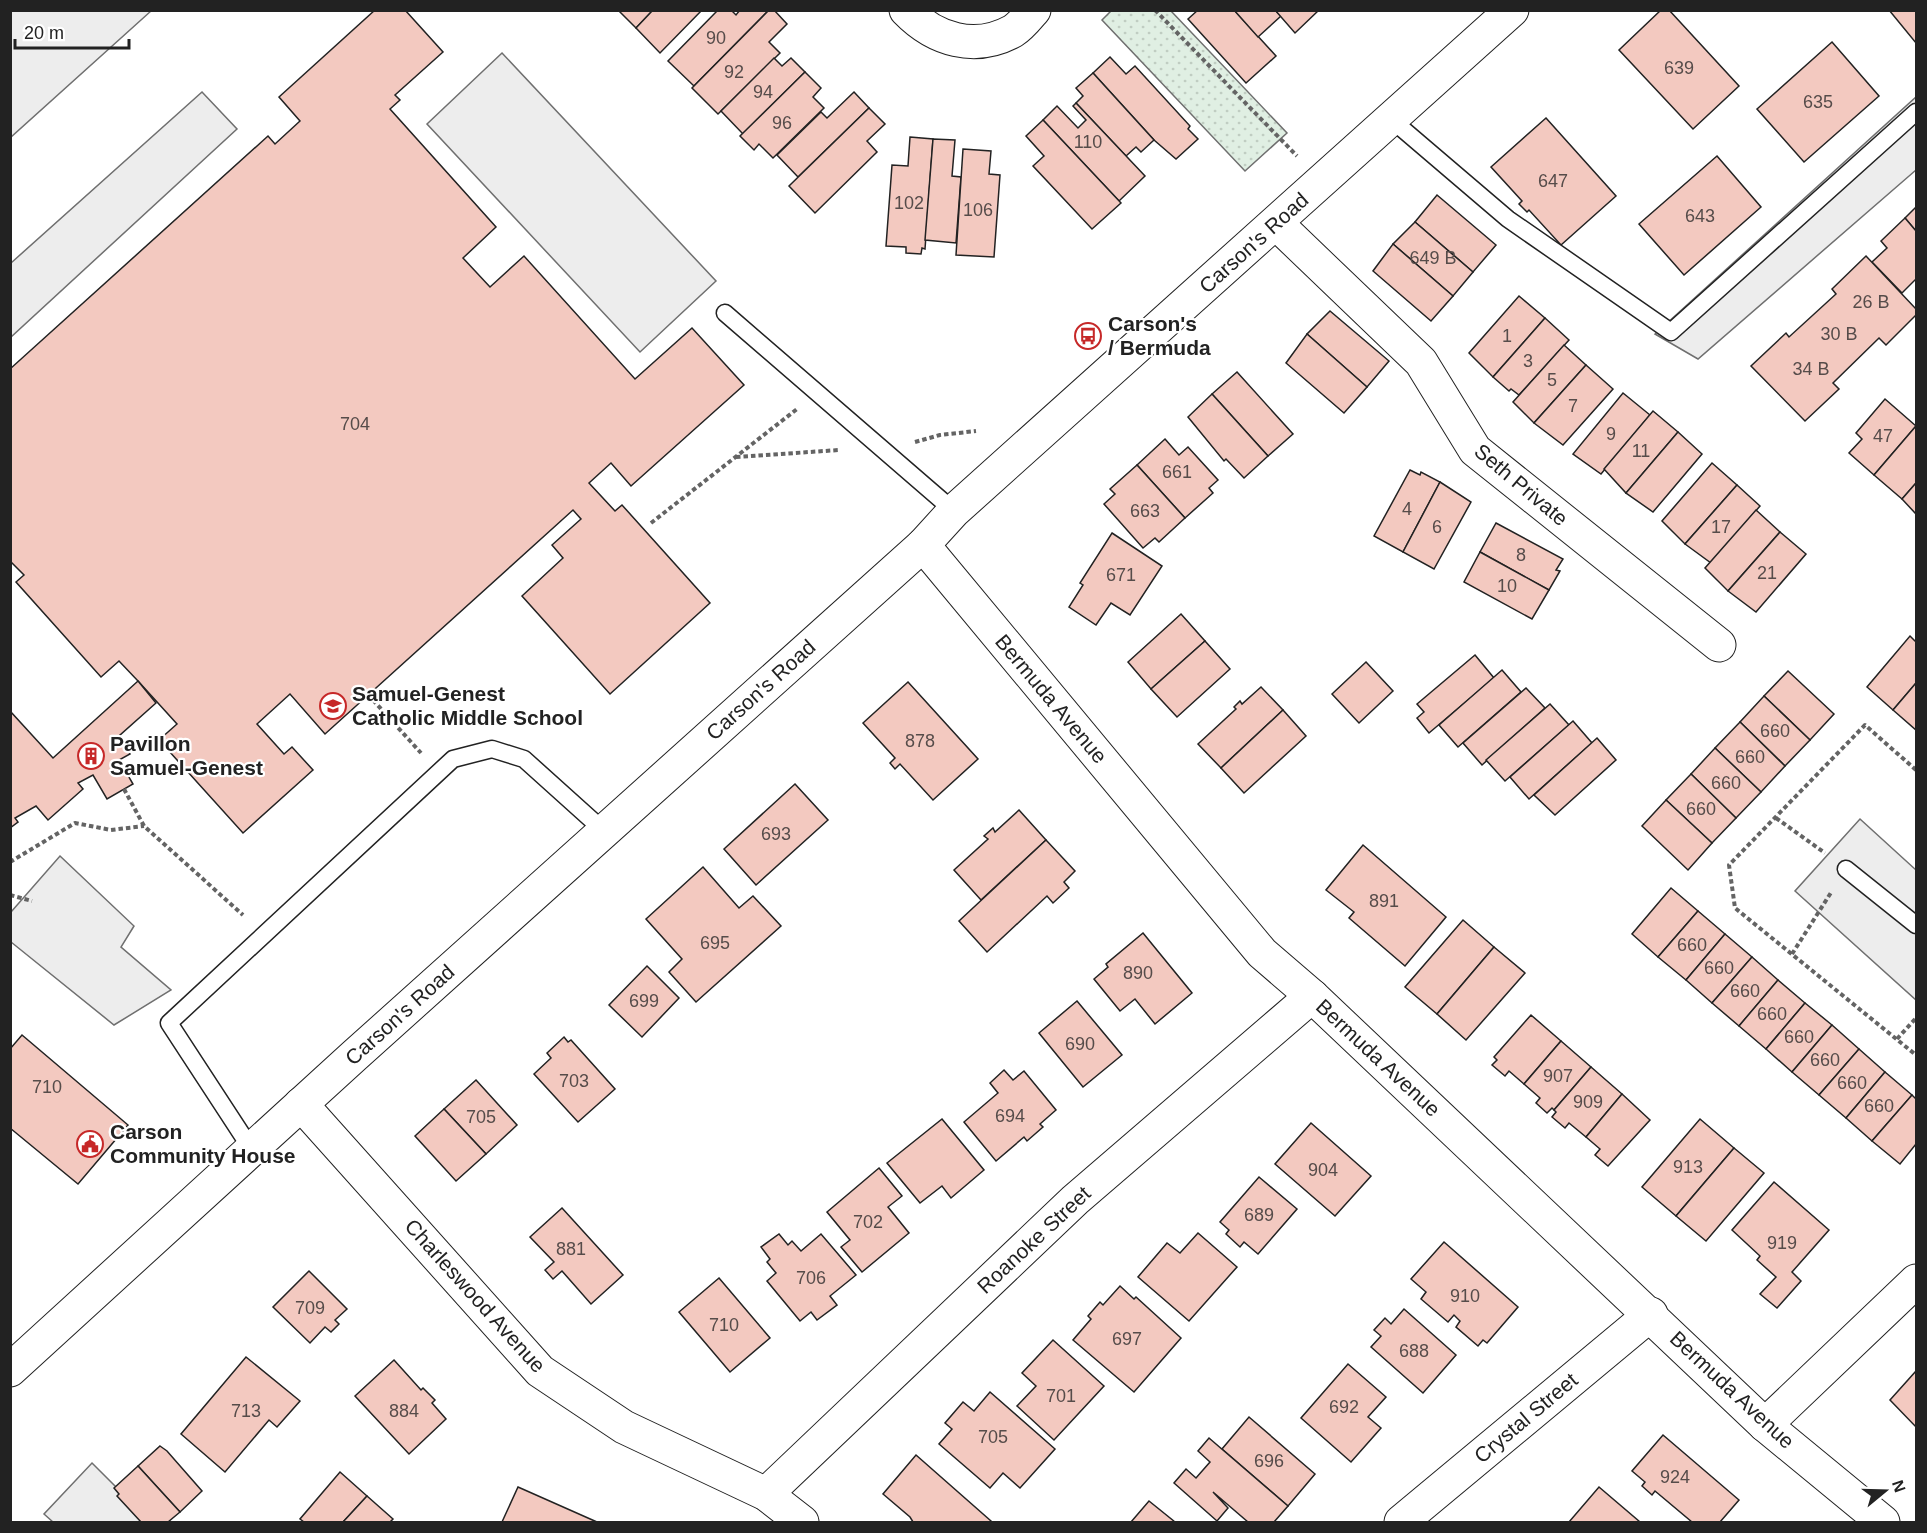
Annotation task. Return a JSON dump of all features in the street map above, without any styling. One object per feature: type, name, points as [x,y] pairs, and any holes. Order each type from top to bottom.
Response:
[{"type":"street","points":[[906,10],[920,25],[930,30],[951,39],[982,43],[1015,30],[1034,10]]},
{"type":"street","name":"Carson's Road","points":[[10,1370],[301,1104],[923,545],[954,511],[1512,10]]},
{"type":"street","name":"Seth Private","points":[[1276,223],[1421,362],[1475,450],[1719,645]]},
{"type":"street","name":"Bermuda Avenue","points":[[923,545],[1262,953],[1312,996],[1766,1425],[1883,1522]]},
{"type":"street","name":"Roanoke Street","points":[[766,1494],[1074,1200],[1312,996]]},
{"type":"street","name":"Charleswood Avenue","points":[[301,1104],[540,1371],[624,1427],[766,1494],[802,1522]]},
{"type":"street","points":[[1766,1425],[1917,1281]]},
{"type":"street","name":"Crystal Street","points":[[1401,1522],[1650,1314]]},
{"type":"lane","points":[[1392,120],[1508,219],[1671,332],[1917,112]]},
{"type":"lane","points":[[725,313],[954,511]]},
{"type":"lane","points":[[252,1150],[170,1023],[453,759],[492,749],[524,759],[604,831]]},
{"type":"lane","points":[[1846,868],[1917,925]]},
{"type":"path","points":[[1155,10],[1291,148]]},
{"type":"path","points":[[651,523],[798,408],[806,415]]},
{"type":"path","points":[[884,450],[940,435],[976,431]]},
{"type":"path","points":[[735,457],[844,449],[836,442]]},
{"type":"path","points":[[374,700],[439,772]]},
{"type":"path","points":[[1917,770],[1865,725],[1729,865],[1735,908],[1917,1055]]},
{"type":"path","points":[[124,789],[144,826],[264,934]]},
{"type":"path","points":[[1776,818],[1846,868],[1792,954]]},
{"type":"path","points":[[10,862],[75,823],[111,830],[144,826]]},
{"type":"path","points":[[10,895],[32,901]]},
{"type":"path","points":[[1897,1039],[1917,1018]]},
{"type":"green space","points":[[1112,10],[1171,11],[1287,133],[1245,171],[1102,20]]},
{"type":"shaded area","points":[[11,10],[151,10],[151,11],[11,137]]},
{"type":"shaded area","points":[[502,53],[716,281],[640,352],[427,124]]},
{"type":"shaded area","points":[[202,92],[237,129],[11,337],[11,263]]},
{"type":"shaded area","points":[[1916,97],[1916,170],[1698,359],[1655,334]]},
{"type":"shaded area","points":[[1860,819],[1916,870],[1916,1000],[1795,891]]},
{"type":"shaded area","points":[[60,856],[134,926],[121,947],[171,990],[114,1025],[11,942],[11,912]]},
{"type":"shaded area","points":[[92,1463],[151,1522],[53,1522],[44,1514]]},
{"type":"building","points":[[375,10],[405,10],[443,52],[395,95],[400,100],[390,109],[496,227],[463,258],[490,287],[524,256],[635,379],[692,328],[744,385],[631,486],[611,463],[589,483],[615,511],[622,505],[710,603],[610,694],[522,596],[563,558],[552,545],[581,519],[573,510],[325,734],[290,694],[257,724],[284,754],[292,747],[313,770],[243,833],[159,740],[177,724],[119,661],[101,677],[16,582],[24,575],[10,561],[10,369],[268,136],[275,144],[300,121],[279,97]]},
{"type":"building","points":[[618,10],[653,10],[636,28]]},
{"type":"building","points":[[653,10],[702,10],[660,53],[636,28]]},
{"type":"building","points":[[718,10],[731,10],[736,15],[740,10],[769,10],[694,86],[668,61]]},
{"type":"building","points":[[769,10],[774,10],[787,24],[769,42],[780,53],[718,114],[692,88]]},
{"type":"building","points":[[1198,10],[1234,10],[1276,56],[1246,83],[1188,19]]},
{"type":"building","points":[[1234,10],[1275,10],[1281,16],[1258,37]]},
{"type":"building","points":[[1275,10],[1319,10],[1295,33]]},
{"type":"building","points":[[1661,10],[1669,10],[1739,86],[1693,129],[1619,50]]},
{"type":"building","points":[[1889,10],[1916,10],[1916,43]]},
{"type":"building","points":[[1832,42],[1879,96],[1804,162],[1757,109]]},
{"type":"building","points":[[1110,57],[1126,74],[1135,66],[1190,126],[1188,129],[1198,139],[1176,159],[1154,140],[1093,73]]},
{"type":"building","points":[[774,58],[782,66],[791,58],[805,72],[743,134],[721,111]]},
{"type":"building","points":[[805,72],[821,88],[813,97],[824,108],[773,158],[759,144],[754,150],[740,136]]},
{"type":"building","points":[[1093,73],[1154,140],[1141,152],[1136,147],[1126,156],[1076,103],[1083,96],[1076,88]]},
{"type":"building","points":[[854,92],[869,108],[798,177],[777,155],[821,112],[827,118]]},
{"type":"building","points":[[1076,103],[1145,176],[1119,201],[1043,120],[1057,106],[1078,128],[1086,120],[1073,106]]},
{"type":"building","points":[[869,108],[885,124],[867,141],[877,152],[815,213],[789,186]]},
{"type":"building","points":[[1546,118],[1616,196],[1561,245],[1529,210],[1527,212],[1519,204],[1522,201],[1491,167]]},
{"type":"building","points":[[1043,120],[1121,203],[1092,229],[1033,166],[1044,156],[1026,136]]},
{"type":"building","points":[[910,137],[933,139],[925,249],[922,248],[921,254],[906,253],[906,247],[886,246],[892,165],[908,166]]},
{"type":"building","points":[[933,139],[955,140],[952,176],[961,177],[956,243],[925,240]]},
{"type":"building","points":[[963,149],[991,151],[989,174],[1000,175],[994,257],[956,255]]},
{"type":"building","points":[[1717,156],[1761,207],[1684,275],[1639,224]]},
{"type":"building","points":[[1437,195],[1496,245],[1473,272],[1415,222]]},
{"type":"building","points":[[1916,207],[1916,231],[1905,218]]},
{"type":"building","points":[[1905,218],[1916,231],[1916,279],[1902,293],[1872,262],[1887,248],[1881,241]]},
{"type":"building","points":[[1415,222],[1473,272],[1453,296],[1393,244]]},
{"type":"building","points":[[1393,244],[1453,296],[1431,321],[1373,271]]},
{"type":"building","points":[[1866,256],[1916,309],[1916,315],[1886,345],[1879,338],[1833,383],[1839,389],[1805,421],[1751,366],[1786,333],[1789,337],[1836,294],[1832,289]]},
{"type":"building","points":[[1519,296],[1545,318],[1493,377],[1469,353]]},
{"type":"building","points":[[1330,311],[1389,361],[1367,387],[1307,334]]},
{"type":"building","points":[[1545,318],[1569,340],[1519,395],[1511,389],[1509,391],[1493,377]]},
{"type":"building","points":[[1307,334],[1367,387],[1344,413],[1286,363]]},
{"type":"building","points":[[1564,345],[1586,365],[1534,423],[1513,402]]},
{"type":"building","points":[[1586,365],[1613,389],[1563,445],[1534,423]]},
{"type":"building","points":[[1237,372],[1293,434],[1268,456],[1212,394]]},
{"type":"building","points":[[1623,393],[1650,415],[1601,474],[1573,454]]},
{"type":"building","points":[[1212,394],[1268,456],[1244,478],[1226,459],[1224,461],[1188,417]]},
{"type":"building","points":[[1885,399],[1916,426],[1874,475],[1849,453],[1862,439],[1856,433]]},
{"type":"building","points":[[1653,411],[1678,432],[1626,493],[1604,469]]},
{"type":"building","points":[[1916,426],[1916,483],[1902,499],[1874,475]]},
{"type":"building","points":[[1678,432],[1702,454],[1653,512],[1626,493]]},
{"type":"building","points":[[1165,439],[1179,455],[1188,447],[1218,480],[1209,488],[1213,493],[1185,518],[1137,465]]},
{"type":"building","points":[[1712,463],[1737,485],[1685,544],[1662,521]]},
{"type":"building","points":[[1137,465],[1185,518],[1159,542],[1155,538],[1143,548],[1104,504],[1115,494],[1110,489]]},
{"type":"building","points":[[1410,470],[1420,475],[1421,472],[1440,482],[1403,552],[1374,536]]},
{"type":"building","points":[[1440,482],[1471,502],[1434,569],[1403,552]]},
{"type":"building","points":[[1916,483],[1916,514],[1902,499]]},
{"type":"building","points":[[1737,485],[1760,506],[1711,563],[1685,544]]},
{"type":"building","points":[[1756,510],[1780,532],[1728,591],[1705,568]]},
{"type":"building","points":[[1496,523],[1563,559],[1556,570],[1560,571],[1549,590],[1480,552]]},
{"type":"building","points":[[1780,532],[1806,554],[1756,612],[1728,591]]},
{"type":"building","points":[[1112,533],[1162,566],[1130,615],[1111,603],[1096,625],[1069,607],[1083,585],[1080,583]]},
{"type":"building","points":[[1480,552],[1549,590],[1532,619],[1464,582]]},
{"type":"building","points":[[1181,614],[1205,641],[1151,689],[1128,662]]},
{"type":"building","points":[[1910,636],[1916,642],[1916,683],[1893,710],[1867,687]]},
{"type":"building","points":[[1205,641],[1230,669],[1177,717],[1151,689]]},
{"type":"building","points":[[1475,655],[1494,678],[1429,733],[1417,718],[1424,712],[1417,704]]},
{"type":"building","points":[[1366,662],[1393,691],[1359,723],[1332,694]]},
{"type":"building","points":[[1502,670],[1521,692],[1458,747],[1439,725]]},
{"type":"building","points":[[1788,671],[1834,714],[1810,740],[1764,696]]},
{"type":"building","name":"Pavillon Samuel-Genest","points":[[138,681],[156,703],[119,736],[130,754],[119,760],[133,784],[107,799],[93,775],[78,783],[83,789],[48,820],[36,806],[15,818],[18,822],[10,828],[10,711],[53,758]]},
{"type":"building","points":[[908,682],[978,759],[933,800],[900,764],[895,769],[890,763],[895,758],[863,723]]},
{"type":"building","points":[[1916,683],[1916,730],[1893,710]]},
{"type":"building","points":[[1261,687],[1283,710],[1221,768],[1198,744],[1236,709],[1234,707],[1240,701],[1242,704]]},
{"type":"building","points":[[1526,688],[1545,708],[1482,765],[1463,743]]},
{"type":"building","points":[[1764,696],[1810,740],[1785,766],[1740,722]]},
{"type":"building","points":[[1550,704],[1569,725],[1505,781],[1486,760]]},
{"type":"building","points":[[1283,710],[1306,736],[1244,793],[1221,768]]},
{"type":"building","points":[[1573,721],[1592,743],[1529,799],[1510,777]]},
{"type":"building","points":[[1740,722],[1785,766],[1761,792],[1715,748]]},
{"type":"building","points":[[1597,738],[1616,760],[1555,815],[1534,795]]},
{"type":"building","points":[[1715,748],[1761,792],[1736,818],[1691,774]]},
{"type":"building","points":[[1691,774],[1736,818],[1712,843],[1666,800]]},
{"type":"building","points":[[795,784],[828,820],[756,885],[724,849]]},
{"type":"building","points":[[1666,800],[1712,843],[1688,870],[1642,826]]},
{"type":"building","points":[[1019,810],[1046,840],[981,900],[954,870],[988,839],[984,836],[993,828],[995,832]]},
{"type":"building","points":[[1046,840],[1075,871],[1064,882],[1069,888],[1053,903],[1047,896],[987,952],[959,921]]},
{"type":"building","points":[[1363,845],[1446,917],[1405,966],[1349,918],[1354,912],[1326,890]]},
{"type":"building","points":[[703,867],[739,908],[753,896],[781,926],[696,1002],[669,972],[682,959],[646,919]]},
{"type":"building","points":[[1671,888],[1698,911],[1658,957],[1632,934]]},
{"type":"building","points":[[1698,911],[1725,934],[1686,980],[1658,957]]},
{"type":"building","points":[[1463,920],[1494,947],[1437,1014],[1405,987]]},
{"type":"building","points":[[1143,933],[1192,993],[1155,1024],[1135,999],[1120,1011],[1094,979],[1108,967],[1106,964]]},
{"type":"building","points":[[1725,934],[1752,957],[1712,1003],[1686,980]]},
{"type":"building","points":[[1494,947],[1525,973],[1466,1040],[1437,1014]]},
{"type":"building","points":[[1752,957],[1778,980],[1739,1026],[1712,1003]]},
{"type":"building","points":[[647,966],[679,998],[642,1037],[609,1005]]},
{"type":"building","points":[[1778,980],[1805,1003],[1766,1049],[1739,1026]]},
{"type":"building","points":[[1077,1001],[1122,1055],[1083,1087],[1039,1033]]},
{"type":"building","points":[[1805,1003],[1832,1025],[1792,1072],[1766,1049]]},
{"type":"building","points":[[1531,1015],[1561,1041],[1524,1084],[1509,1071],[1505,1076],[1492,1065],[1497,1060],[1494,1057]]},
{"type":"building","points":[[1832,1025],[1859,1049],[1819,1095],[1792,1072]]},
{"type":"building","points":[[22,1035],[128,1125],[78,1184],[10,1128],[10,1049]]},
{"type":"building","points":[[564,1037],[568,1042],[571,1040],[615,1089],[578,1122],[534,1074],[551,1058],[547,1053]]},
{"type":"building","points":[[1561,1041],[1591,1067],[1554,1110],[1552,1108],[1547,1113],[1536,1103],[1540,1098],[1524,1084]]},
{"type":"building","points":[[1859,1049],[1885,1072],[1846,1118],[1819,1095]]},
{"type":"building","points":[[1591,1067],[1622,1094],[1586,1137],[1569,1123],[1565,1128],[1552,1117],[1556,1112],[1554,1110]]},
{"type":"building","points":[[1004,1070],[1013,1080],[1024,1071],[1056,1110],[1040,1124],[1043,1127],[1027,1141],[1024,1137],[996,1161],[964,1122],[998,1093],[990,1083]]},
{"type":"building","points":[[1885,1072],[1912,1095],[1872,1141],[1846,1118]]},
{"type":"building","points":[[476,1080],[517,1125],[486,1154],[444,1109]]},
{"type":"building","points":[[1622,1094],[1650,1120],[1608,1166],[1595,1155],[1600,1149],[1586,1137]]},
{"type":"building","points":[[1912,1095],[1916,1099],[1916,1144],[1900,1164],[1872,1141]]},
{"type":"building","points":[[444,1109],[486,1154],[456,1181],[415,1136]]},
{"type":"building","points":[[942,1119],[984,1170],[951,1198],[942,1186],[920,1203],[887,1163]]},
{"type":"building","points":[[1700,1119],[1734,1148],[1676,1216],[1642,1187]]},
{"type":"building","points":[[1311,1123],[1371,1176],[1335,1216],[1275,1164]]},
{"type":"building","points":[[1734,1148],[1764,1173],[1706,1241],[1676,1216]]},
{"type":"building","points":[[879,1168],[902,1196],[888,1207],[909,1233],[862,1272],[841,1247],[850,1240],[827,1212]]},
{"type":"building","points":[[1259,1177],[1297,1209],[1258,1254],[1244,1242],[1240,1247],[1226,1234],[1229,1230],[1220,1222]]},
{"type":"building","points":[[1774,1182],[1829,1230],[1792,1272],[1801,1281],[1777,1308],[1760,1294],[1776,1277],[1757,1260],[1760,1256],[1732,1230]]},
{"type":"building","points":[[562,1208],[623,1275],[591,1304],[562,1271],[553,1279],[545,1270],[554,1262],[530,1237]]},
{"type":"building","points":[[1198,1233],[1237,1267],[1189,1321],[1138,1277],[1167,1243],[1180,1253]]},
{"type":"building","points":[[779,1234],[788,1245],[792,1241],[801,1251],[821,1234],[856,1275],[830,1296],[837,1305],[817,1320],[811,1312],[800,1321],[767,1281],[776,1273],[767,1262],[770,1259],[761,1247]]},
{"type":"building","points":[[1444,1242],[1518,1307],[1487,1343],[1483,1340],[1478,1346],[1456,1327],[1460,1321],[1454,1315],[1448,1322],[1421,1299],[1426,1292],[1411,1279]]},
{"type":"building","points":[[309,1271],[347,1309],[335,1320],[339,1324],[331,1332],[325,1327],[310,1343],[273,1307]]},
{"type":"building","points":[[719,1278],[770,1338],[730,1372],[679,1312]]},
{"type":"building","points":[[1120,1286],[1134,1299],[1136,1297],[1181,1338],[1134,1392],[1073,1340],[1091,1319],[1088,1316],[1100,1302],[1103,1305]]},
{"type":"building","points":[[1404,1309],[1456,1355],[1423,1393],[1371,1347],[1381,1336],[1374,1330],[1385,1318],[1391,1324]]},
{"type":"building","points":[[1053,1340],[1104,1386],[1054,1440],[1017,1406],[1036,1386],[1022,1373]]},
{"type":"building","points":[[246,1357],[300,1401],[277,1427],[269,1420],[225,1472],[181,1434]]},
{"type":"building","points":[[394,1360],[421,1390],[423,1388],[435,1400],[432,1403],[446,1419],[409,1454],[355,1396]]},
{"type":"building","points":[[1348,1364],[1386,1397],[1368,1417],[1381,1428],[1351,1462],[1301,1418]]},
{"type":"building","points":[[1916,1371],[1916,1427],[1890,1400]]},
{"type":"building","points":[[990,1392],[1055,1449],[1020,1488],[1003,1473],[990,1488],[939,1444],[952,1429],[945,1423],[963,1402],[974,1411]]},
{"type":"building","points":[[1249,1417],[1315,1474],[1288,1506],[1222,1449]]},
{"type":"building","points":[[1663,1435],[1739,1500],[1720,1522],[1692,1522],[1655,1491],[1652,1495],[1642,1486],[1645,1482],[1632,1471]]},
{"type":"building","points":[[1209,1438],[1288,1506],[1274,1522],[1248,1522],[1213,1492],[1228,1508],[1217,1521],[1174,1483],[1186,1469],[1196,1478],[1210,1462],[1198,1451]]},
{"type":"building","points":[[160,1446],[202,1491],[180,1512],[138,1466]]},
{"type":"building","points":[[916,1455],[991,1521],[913,1522],[883,1494]]},
{"type":"building","points":[[138,1466],[180,1512],[168,1522],[141,1522],[117,1496],[119,1494],[114,1488]]},
{"type":"building","points":[[340,1472],[367,1496],[343,1522],[304,1522],[300,1519]]},
{"type":"building","points":[[518,1487],[597,1522],[502,1522]]},
{"type":"building","points":[[1599,1487],[1640,1522],[1569,1522]]},
{"type":"building","points":[[367,1496],[393,1519],[390,1522],[343,1522]]},
{"type":"building","points":[[1149,1501],[1175,1522],[1131,1522]]},
{"type":"place","name":"Carson's / Bermuda","points":[[1088,336]]},
{"type":"place","name":"Samuel-Genest Catholic Middle School","points":[[333,706]]},
{"type":"place","name":"Pavillon Samuel-Genest","points":[[91,756]]},
{"type":"place","name":"Carson Community House","points":[[90,1144]]}]
